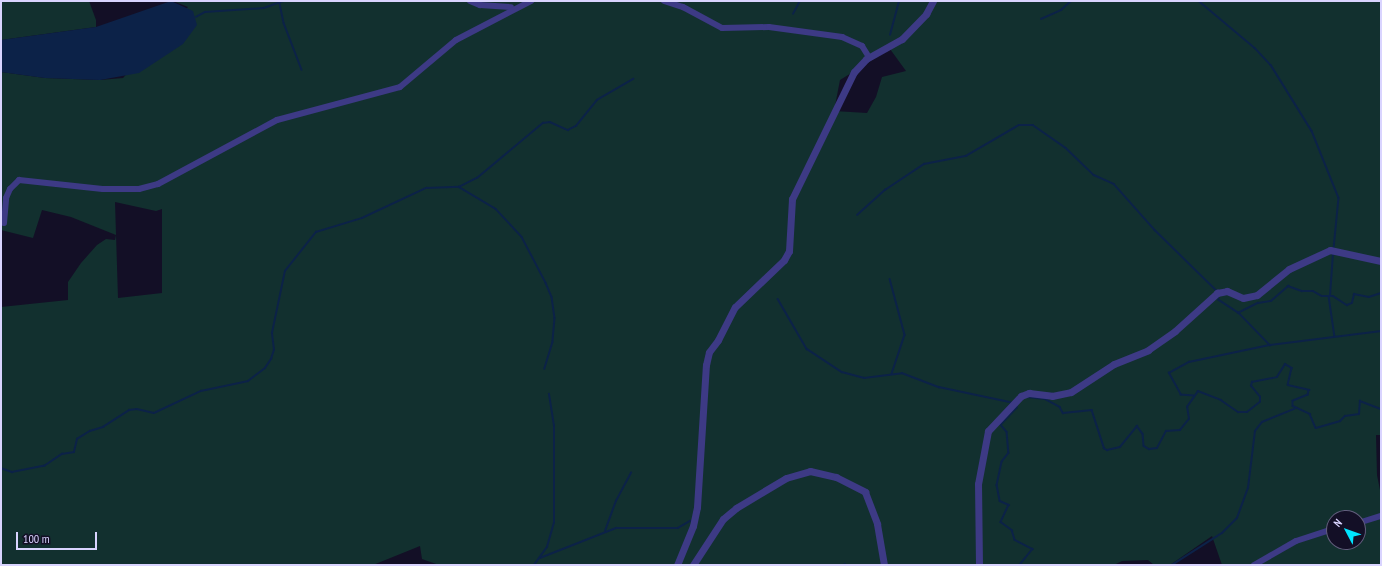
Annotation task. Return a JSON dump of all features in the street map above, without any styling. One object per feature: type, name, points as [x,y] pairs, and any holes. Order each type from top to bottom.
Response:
[{"type":"street","points":[[470,1],[480,5],[511,7]]},
{"type":"street","points":[[4,223],[6,198],[10,189],[19,180],[103,189],[139,189],[158,184],[278,120],[400,87],[456,40],[511,7],[531,1]]},
{"type":"street","points":[[664,1],[683,7],[722,28],[769,27],[842,37],[862,46],[869,57]]},
{"type":"street","points":[[678,565],[693,526],[697,507],[706,365],[709,352],[718,340],[735,307],[784,260],[789,251],[792,199],[854,72],[869,57],[902,39],[926,14],[933,1]]},
{"type":"street","points":[[979,565],[978,484],[988,431],[1021,396],[1030,393],[1052,396],[1071,392],[1114,364],[1148,350],[1175,330],[1217,293],[1227,291],[1243,298],[1257,295],[1273,279],[1289,269],[1330,250],[1338,249],[1355,256],[1381,261]]},
{"type":"street","points":[[693,565],[723,519],[736,508],[786,478],[810,471],[836,477],[865,492],[877,524],[884,565]]},
{"type":"street","points":[[1366,521],[1381,516]]},
{"type":"street","points":[[1254,565],[1296,542],[1326,532]]},
{"type":"green space","points":[[1,1],[89,1],[96,20],[96,27],[1,40]]},
{"type":"green space","points":[[173,1],[1381,1],[1381,435],[1376,435],[1377,475],[1381,495],[1381,565],[1222,565],[1212,536],[1170,565],[1154,565],[1148,560],[1122,561],[1114,565],[439,565],[422,559],[420,546],[373,565],[1,565],[1,307],[68,300],[68,282],[81,263],[97,245],[106,239],[115,240],[116,235],[71,217],[42,210],[33,238],[1,230],[1,72],[45,78],[100,80],[123,78],[188,7]],"holes":[[[890,49],[906,71],[882,77],[876,97],[867,113],[834,111],[840,80]],[[115,202],[156,211],[162,209],[162,293],[118,298]]]},
{"type":"water","points":[[171,1],[193,11],[197,25],[183,44],[139,73],[100,80],[45,78],[1,72],[1,40],[96,27]]},
{"type":"waterway","points":[[196,17],[205,12],[264,8],[283,1]]},
{"type":"waterway","points":[[793,14],[800,1]]},
{"type":"waterway","points":[[890,35],[899,1]]},
{"type":"waterway","points":[[1041,19],[1061,10],[1071,1]]},
{"type":"waterway","points":[[1199,1],[1255,48],[1271,65],[1312,131],[1339,198],[1334,249]]},
{"type":"waterway","points":[[280,4],[284,23],[302,70]]},
{"type":"waterway","points":[[1,468],[12,472],[44,466],[62,454],[74,452],[77,439],[90,431],[103,427],[129,410],[137,409],[154,413],[201,391],[248,381],[265,368],[271,359],[274,350],[272,333],[285,271],[316,232],[362,218],[426,188],[459,187],[477,178],[543,123],[550,122],[568,130],[576,126],[597,100],[633,79]]},
{"type":"waterway","points":[[857,215],[885,190],[924,164],[966,156],[1019,125],[1033,125],[1066,148],[1094,175],[1114,184],[1155,230],[1217,291]]},
{"type":"waterway","points":[[459,187],[496,209],[522,237],[546,283],[552,297],[555,318],[553,342],[545,369]]},
{"type":"waterway","points":[[1330,296],[1333,253]]},
{"type":"waterway","points":[[890,279],[905,335],[892,374]]},
{"type":"waterway","points":[[1238,313],[1258,303],[1271,301],[1288,286],[1302,291],[1313,291],[1322,296],[1333,296],[1347,305],[1352,303],[1354,294],[1369,297],[1381,293]]},
{"type":"waterway","points":[[1218,296],[1219,300],[1239,313],[1270,345]]},
{"type":"waterway","points":[[1329,296],[1335,337]]},
{"type":"waterway","points":[[778,299],[807,349],[842,372],[864,378],[902,373],[939,387],[1010,402]]},
{"type":"waterway","points":[[1194,396],[1181,395],[1169,373],[1189,362],[1270,345],[1381,331]]},
{"type":"waterway","points":[[1027,397],[1045,399],[1060,407],[1063,413],[1092,410],[1104,448],[1107,450],[1120,447],[1137,426],[1143,434],[1144,446],[1149,449],[1157,448],[1166,431],[1180,430],[1189,419],[1187,407],[1198,391],[1221,400],[1238,412],[1247,412],[1260,402],[1260,397],[1251,386],[1252,382],[1277,377],[1285,364],[1292,368],[1288,385],[1309,390],[1308,395],[1293,401],[1293,406],[1310,414],[1316,428],[1340,421],[1345,416],[1359,414],[1360,401],[1381,409]]},
{"type":"waterway","points":[[534,565],[547,547],[554,523],[554,426],[549,394]]},
{"type":"waterway","points":[[1018,403],[1017,408],[1001,425],[1007,432],[1009,453],[1002,462],[997,485],[1000,501],[1009,505],[1001,522],[1012,530],[1015,540],[1033,549],[1020,565]]},
{"type":"waterway","points":[[1172,565],[1222,533],[1237,518],[1248,488],[1255,431],[1262,422],[1294,409]]},
{"type":"waterway","points":[[605,531],[616,501],[631,473]]},
{"type":"waterway","points":[[540,558],[616,528],[678,528],[690,521]]}]
